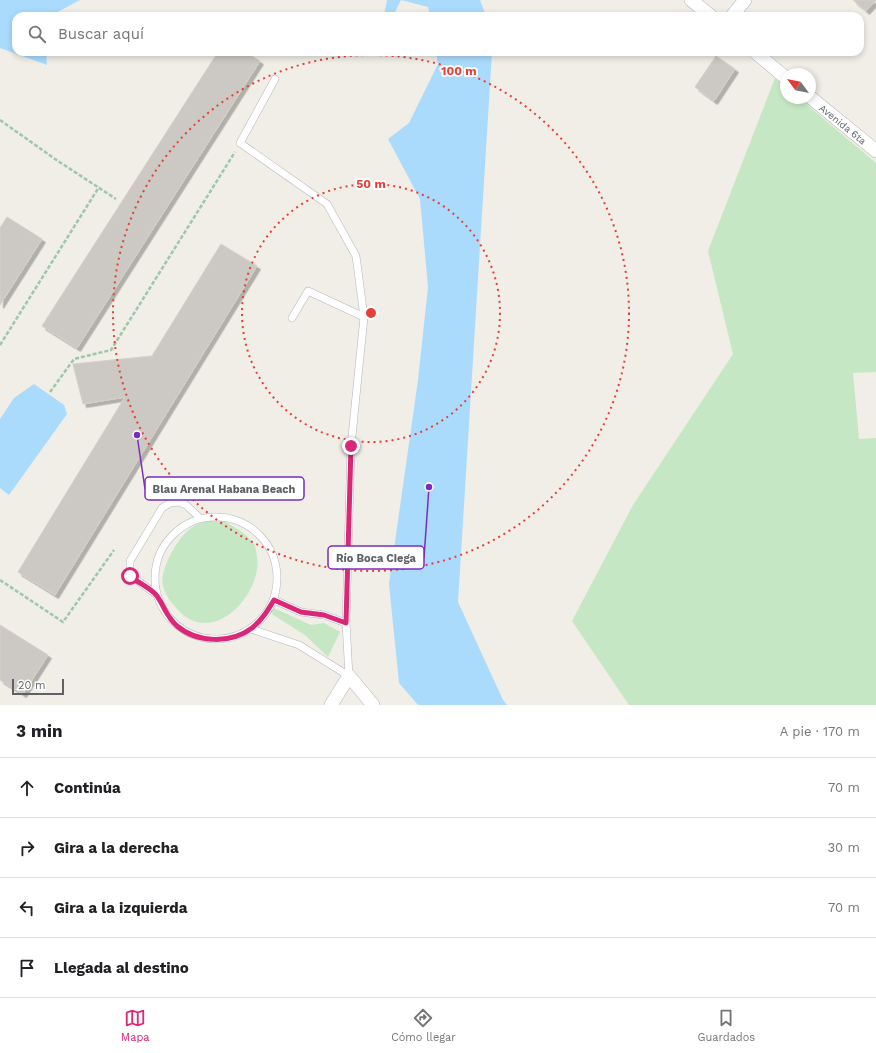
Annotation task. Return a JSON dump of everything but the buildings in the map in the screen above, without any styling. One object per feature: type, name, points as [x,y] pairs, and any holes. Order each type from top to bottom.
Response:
[{"type":"street","points":[[691,0],[706,12]]},
{"type":"street","points":[[735,12],[745,0]]},
{"type":"street","points":[[760,56],[780,73]]},
{"type":"street","name":"Avenida 6ta","points":[[816,102],[876,151]]},
{"type":"street","points":[[331,705],[349,676],[373,705]]},
{"type":"lane","points":[[275,79],[240,144],[326,204],[356,256],[364,317],[351,446],[346,623],[349,676]]},
{"type":"lane","points":[[292,318],[308,291],[364,317]]},
{"type":"lane","points":[[157,595],[130,576],[129,568],[134,554],[162,508],[170,503],[179,502],[186,505],[200,518]]},
{"type":"lane","points":[[219,516],[232,518],[255,529],[268,544],[276,561],[278,580],[274,600],[265,616],[251,629],[233,637],[214,640],[195,636],[178,627],[165,613],[157,595],[156,569],[158,556],[168,540],[182,526],[200,518],[219,516]]},
{"type":"lane","points":[[274,600],[301,612],[324,615],[346,623]]},
{"type":"lane","points":[[251,629],[298,645],[349,676]]},
{"type":"path","points":[[0,120],[54,160],[116,199]]},
{"type":"path","points":[[50,392],[74,359],[111,350],[240,144]]},
{"type":"path","points":[[0,345],[99,187]]},
{"type":"path","points":[[0,580],[63,622],[114,550]]},
{"type":"green space","points":[[775,78],[780,82],[780,104],[806,104],[876,163],[876,372],[853,373],[859,439],[876,438],[876,705],[629,705],[572,621],[633,505],[733,354],[708,251]]},
{"type":"green space","points":[[220,519],[243,533],[254,544],[257,556],[257,571],[252,586],[244,600],[233,611],[220,619],[206,623],[192,621],[179,611],[167,596],[163,586],[164,571],[175,546],[186,532],[201,523]]},
{"type":"green space","points":[[267,605],[311,625],[324,623],[340,632],[328,657],[305,635],[264,609]]},
{"type":"water","points":[[0,0],[80,0],[58,12],[12,12],[12,52],[0,48]]},
{"type":"water","points":[[387,0],[401,0],[395,12],[385,12]]},
{"type":"water","points":[[401,0],[480,0],[484,12],[429,12],[428,7]]},
{"type":"water","points":[[22,56],[46,56],[47,65]]},
{"type":"water","points":[[437,56],[492,56],[458,602],[503,700],[507,705],[418,705],[399,683],[389,584],[418,380],[428,287],[420,199],[388,139],[409,123],[438,64]]},
{"type":"water","points":[[34,384],[64,405],[67,414],[9,495],[0,488],[0,419],[14,398]]},
{"type":"place","name":"Blau Arenal Habana Beach","points":[[137,435]]},
{"type":"place","name":"Río Boca Ciega","points":[[429,487]]},
{"type":"route","points":[[130,576],[157,595],[165,613],[178,627],[195,636],[214,640],[233,637],[251,629],[265,616],[274,600],[301,612],[324,615],[346,623],[351,446]]}]
